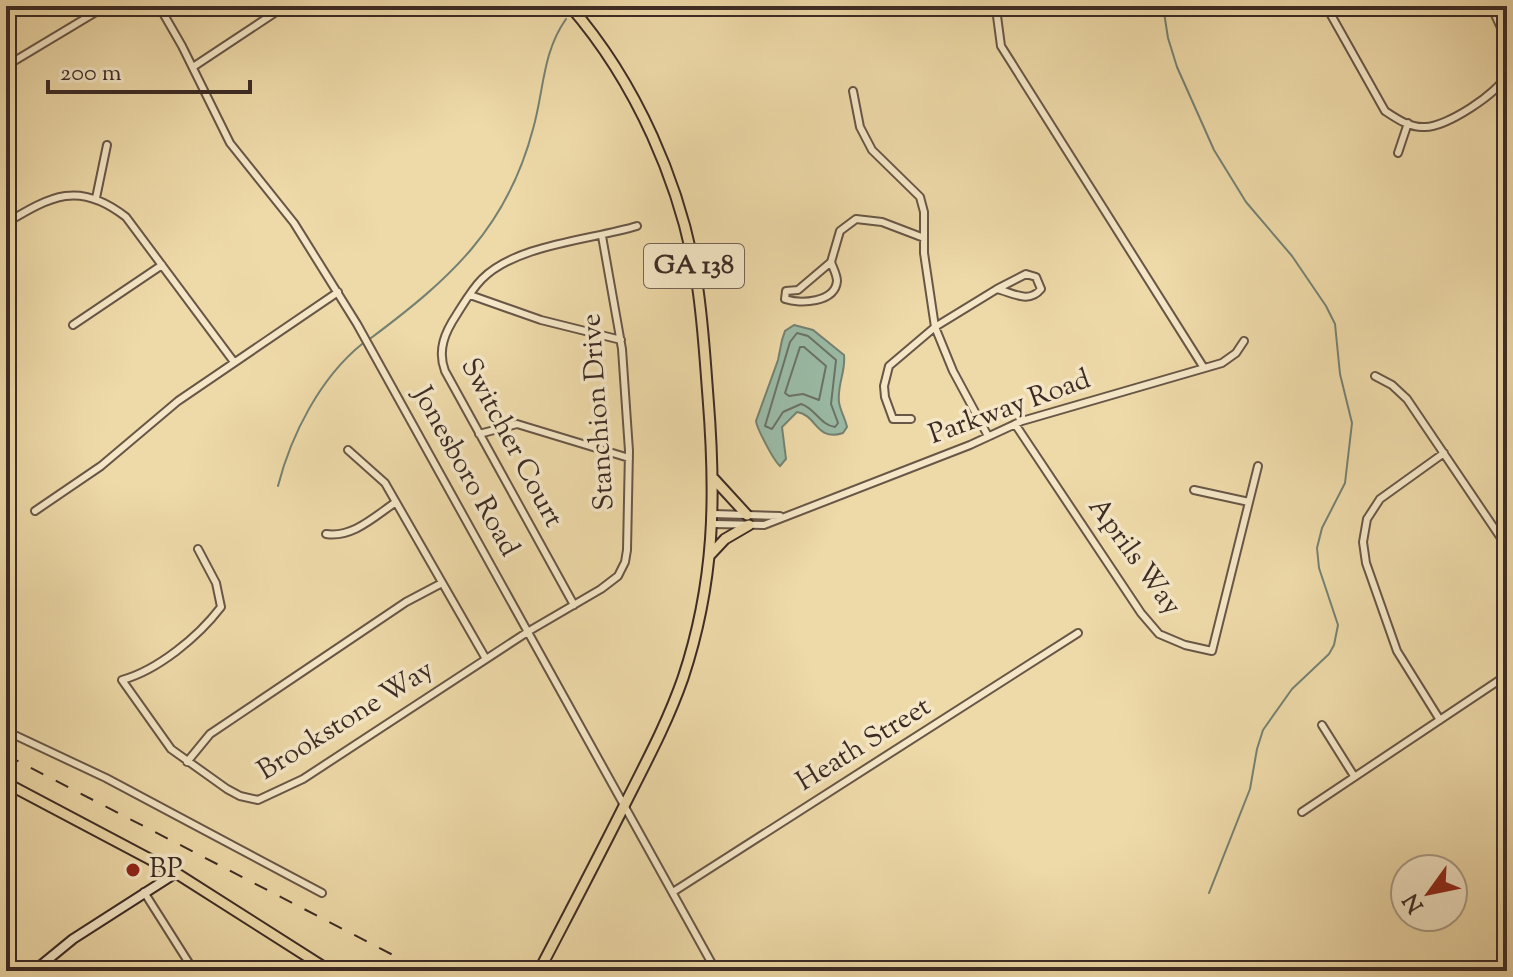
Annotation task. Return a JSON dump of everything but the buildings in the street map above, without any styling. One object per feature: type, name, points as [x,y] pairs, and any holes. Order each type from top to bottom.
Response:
[{"type":"main road","name":"GA 138","points":[[539,971],[663,730],[700,618],[713,519],[714,478],[702,324],[691,253],[678,203],[653,139],[629,91],[570,6]]},
{"type":"main road","points":[[710,555],[748,520],[714,478]]},
{"type":"main road","points":[[6,783],[176,873],[330,971]]},
{"type":"street","points":[[6,66],[106,6]]},
{"type":"street","name":"Jonesboro Road","points":[[159,6],[230,143],[294,223],[338,292],[716,971]]},
{"type":"street","points":[[193,67],[285,6]]},
{"type":"street","points":[[833,6],[843,6]]},
{"type":"street","points":[[1326,6],[1385,111],[1400,122],[1427,128],[1457,115],[1487,99],[1507,74]]},
{"type":"street","points":[[1491,6],[1507,41]]},
{"type":"street","points":[[997,16],[1001,46],[1204,368]]},
{"type":"street","points":[[853,91],[860,127],[872,150],[920,197],[924,212],[924,253],[935,327],[988,436]]},
{"type":"street","points":[[1398,153],[1408,123]]},
{"type":"street","points":[[96,198],[107,145]]},
{"type":"street","points":[[6,223],[39,203],[58,196],[82,195],[112,206],[126,217],[234,362]]},
{"type":"street","points":[[831,262],[837,279],[835,288],[825,298],[785,299],[786,291],[798,290],[831,262],[840,231],[856,219],[882,222],[924,238]]},
{"type":"street","name":"Switcher Court","points":[[574,605],[445,371],[441,356],[446,331],[482,279],[493,271],[542,248],[637,226]]},
{"type":"street","name":"Stanchion Drive","points":[[529,631],[609,584],[625,562],[629,458],[621,340],[602,236]]},
{"type":"street","points":[[73,325],[162,265]]},
{"type":"street","points":[[911,419],[893,419],[884,386],[889,366],[935,327],[997,289],[1026,274],[1036,277],[1041,289],[1036,295],[1026,298],[997,289]]},
{"type":"street","points":[[35,511],[101,466],[178,401],[338,292]]},
{"type":"street","points":[[470,295],[541,320],[621,340]]},
{"type":"street","name":"Parkway Road","points":[[713,519],[787,517],[1015,424],[1230,360],[1244,341]]},
{"type":"street","points":[[1375,376],[1392,385],[1407,399],[1507,547]]},
{"type":"street","points":[[479,434],[517,424],[629,458]]},
{"type":"street","name":"Aprils Way","points":[[1015,424],[1141,613],[1159,634],[1185,645],[1212,651],[1258,466]]},
{"type":"street","points":[[348,450],[385,483],[486,659]]},
{"type":"street","points":[[1440,720],[1397,651],[1366,563],[1363,542],[1367,519],[1380,499],[1444,453]]},
{"type":"street","points":[[1194,490],[1249,502]]},
{"type":"street","points":[[326,534],[340,536],[355,530],[396,502]]},
{"type":"street","name":"Brookstone Way","points":[[198,549],[216,583],[221,607],[197,636],[137,676],[122,680],[171,749],[240,796],[258,800],[303,779],[529,631]]},
{"type":"street","points":[[187,762],[210,734],[406,602],[442,583]]},
{"type":"street","name":"Heath Street","points":[[673,892],[1078,633]]},
{"type":"street","points":[[1302,812],[1507,675]]},
{"type":"street","points":[[1322,725],[1354,776]]},
{"type":"street","points":[[6,731],[106,778],[322,893]]},
{"type":"street","points":[[34,971],[73,939],[176,873]]},
{"type":"street","points":[[144,892],[194,971]]},
{"type":"water","points":[[794,325],[813,330],[844,355],[839,396],[847,427],[843,433],[827,434],[804,414],[797,412],[782,427],[786,459],[780,466],[766,445],[756,421],[785,331]]},
{"type":"waterway","points":[[1163,6],[1177,67],[1214,150],[1246,202],[1292,256],[1335,324],[1340,374],[1352,423],[1345,483],[1322,528],[1317,548],[1319,568],[1338,625],[1334,645],[1329,654],[1292,689],[1263,730],[1250,789],[1209,893]]},
{"type":"waterway","points":[[371,338],[450,272],[491,223],[522,164],[537,115],[552,45],[566,19]]},
{"type":"waterway","points":[[278,486],[299,428],[320,390],[362,344]]},
{"type":"railway","points":[[6,755],[424,971]]},
{"type":"place","name":"BP","points":[[133,870]]}]
